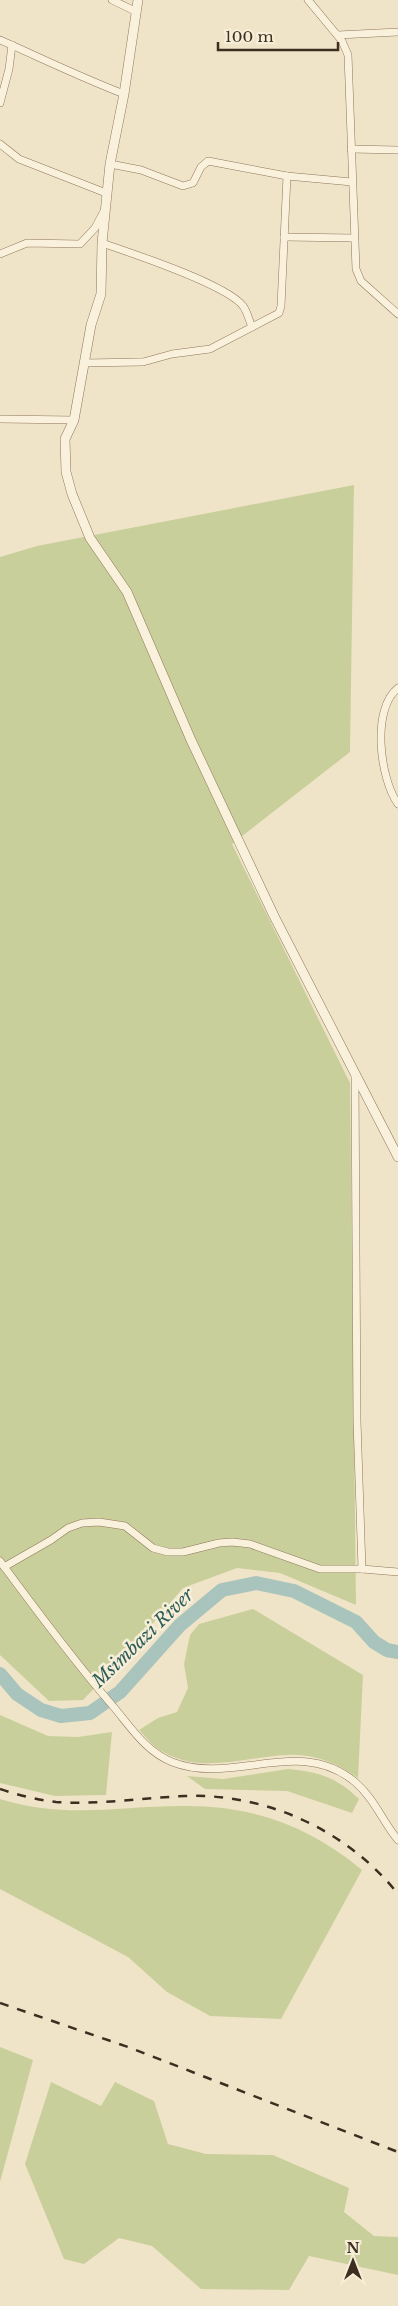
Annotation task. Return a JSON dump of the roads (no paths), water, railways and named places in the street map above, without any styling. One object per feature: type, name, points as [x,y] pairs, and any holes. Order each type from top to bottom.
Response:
[{"type":"street","points":[[112,0],[135,11]]},
{"type":"street","points":[[138,0],[124,94],[106,192],[101,294],[84,363],[74,420],[64,439],[64,456],[72,494],[95,549],[127,592],[191,740],[265,898],[322,1011],[342,1045],[398,1158]]},
{"type":"street","points":[[308,0],[338,35],[346,48],[349,61],[354,238],[358,276],[398,314]]},
{"type":"street","points":[[338,35],[398,32]]},
{"type":"street","points":[[0,40],[82,78],[124,94]]},
{"type":"street","points":[[0,103],[9,69],[12,45]]},
{"type":"street","points":[[0,144],[19,159],[106,192]]},
{"type":"street","points":[[351,148],[398,150]]},
{"type":"street","points":[[110,164],[142,170],[182,186],[193,183],[201,167],[208,160],[287,176],[352,182]]},
{"type":"street","points":[[84,363],[144,362],[172,354],[210,349],[281,311],[287,176]]},
{"type":"street","points":[[0,254],[28,242],[80,244],[95,228],[104,210]]},
{"type":"street","points":[[284,237],[354,238]]},
{"type":"street","points":[[102,243],[170,268],[228,294],[243,306],[252,327]]},
{"type":"street","points":[[0,419],[74,420]]},
{"type":"street","points":[[398,688],[390,696],[386,704],[381,733],[381,753],[384,772],[392,795],[398,804]]},
{"type":"street","points":[[355,1074],[357,1085],[354,1154],[357,1421],[362,1569]]},
{"type":"street","points":[[398,1572],[362,1569],[320,1569],[250,1544],[232,1542],[219,1543],[182,1552],[168,1552],[153,1548],[125,1526],[99,1522],[82,1523],[68,1528],[52,1540],[2,1564],[45,1623],[154,1753],[172,1762],[189,1767],[222,1770],[288,1760],[327,1766],[348,1777],[366,1793],[398,1840]]},
{"type":"waterway","name":"Msimbazi River","points":[[0,1674],[17,1694],[41,1710],[61,1716],[90,1713],[120,1692],[180,1625],[222,1590],[256,1583],[294,1591],[356,1622],[374,1642],[387,1650],[398,1652]]},
{"type":"railway","points":[[0,1789],[42,1800],[72,1803],[185,1796],[245,1801],[275,1809],[303,1820],[330,1834],[355,1851],[378,1871],[398,1894]]},
{"type":"railway","points":[[0,2003],[128,2047],[398,2152]]}]
